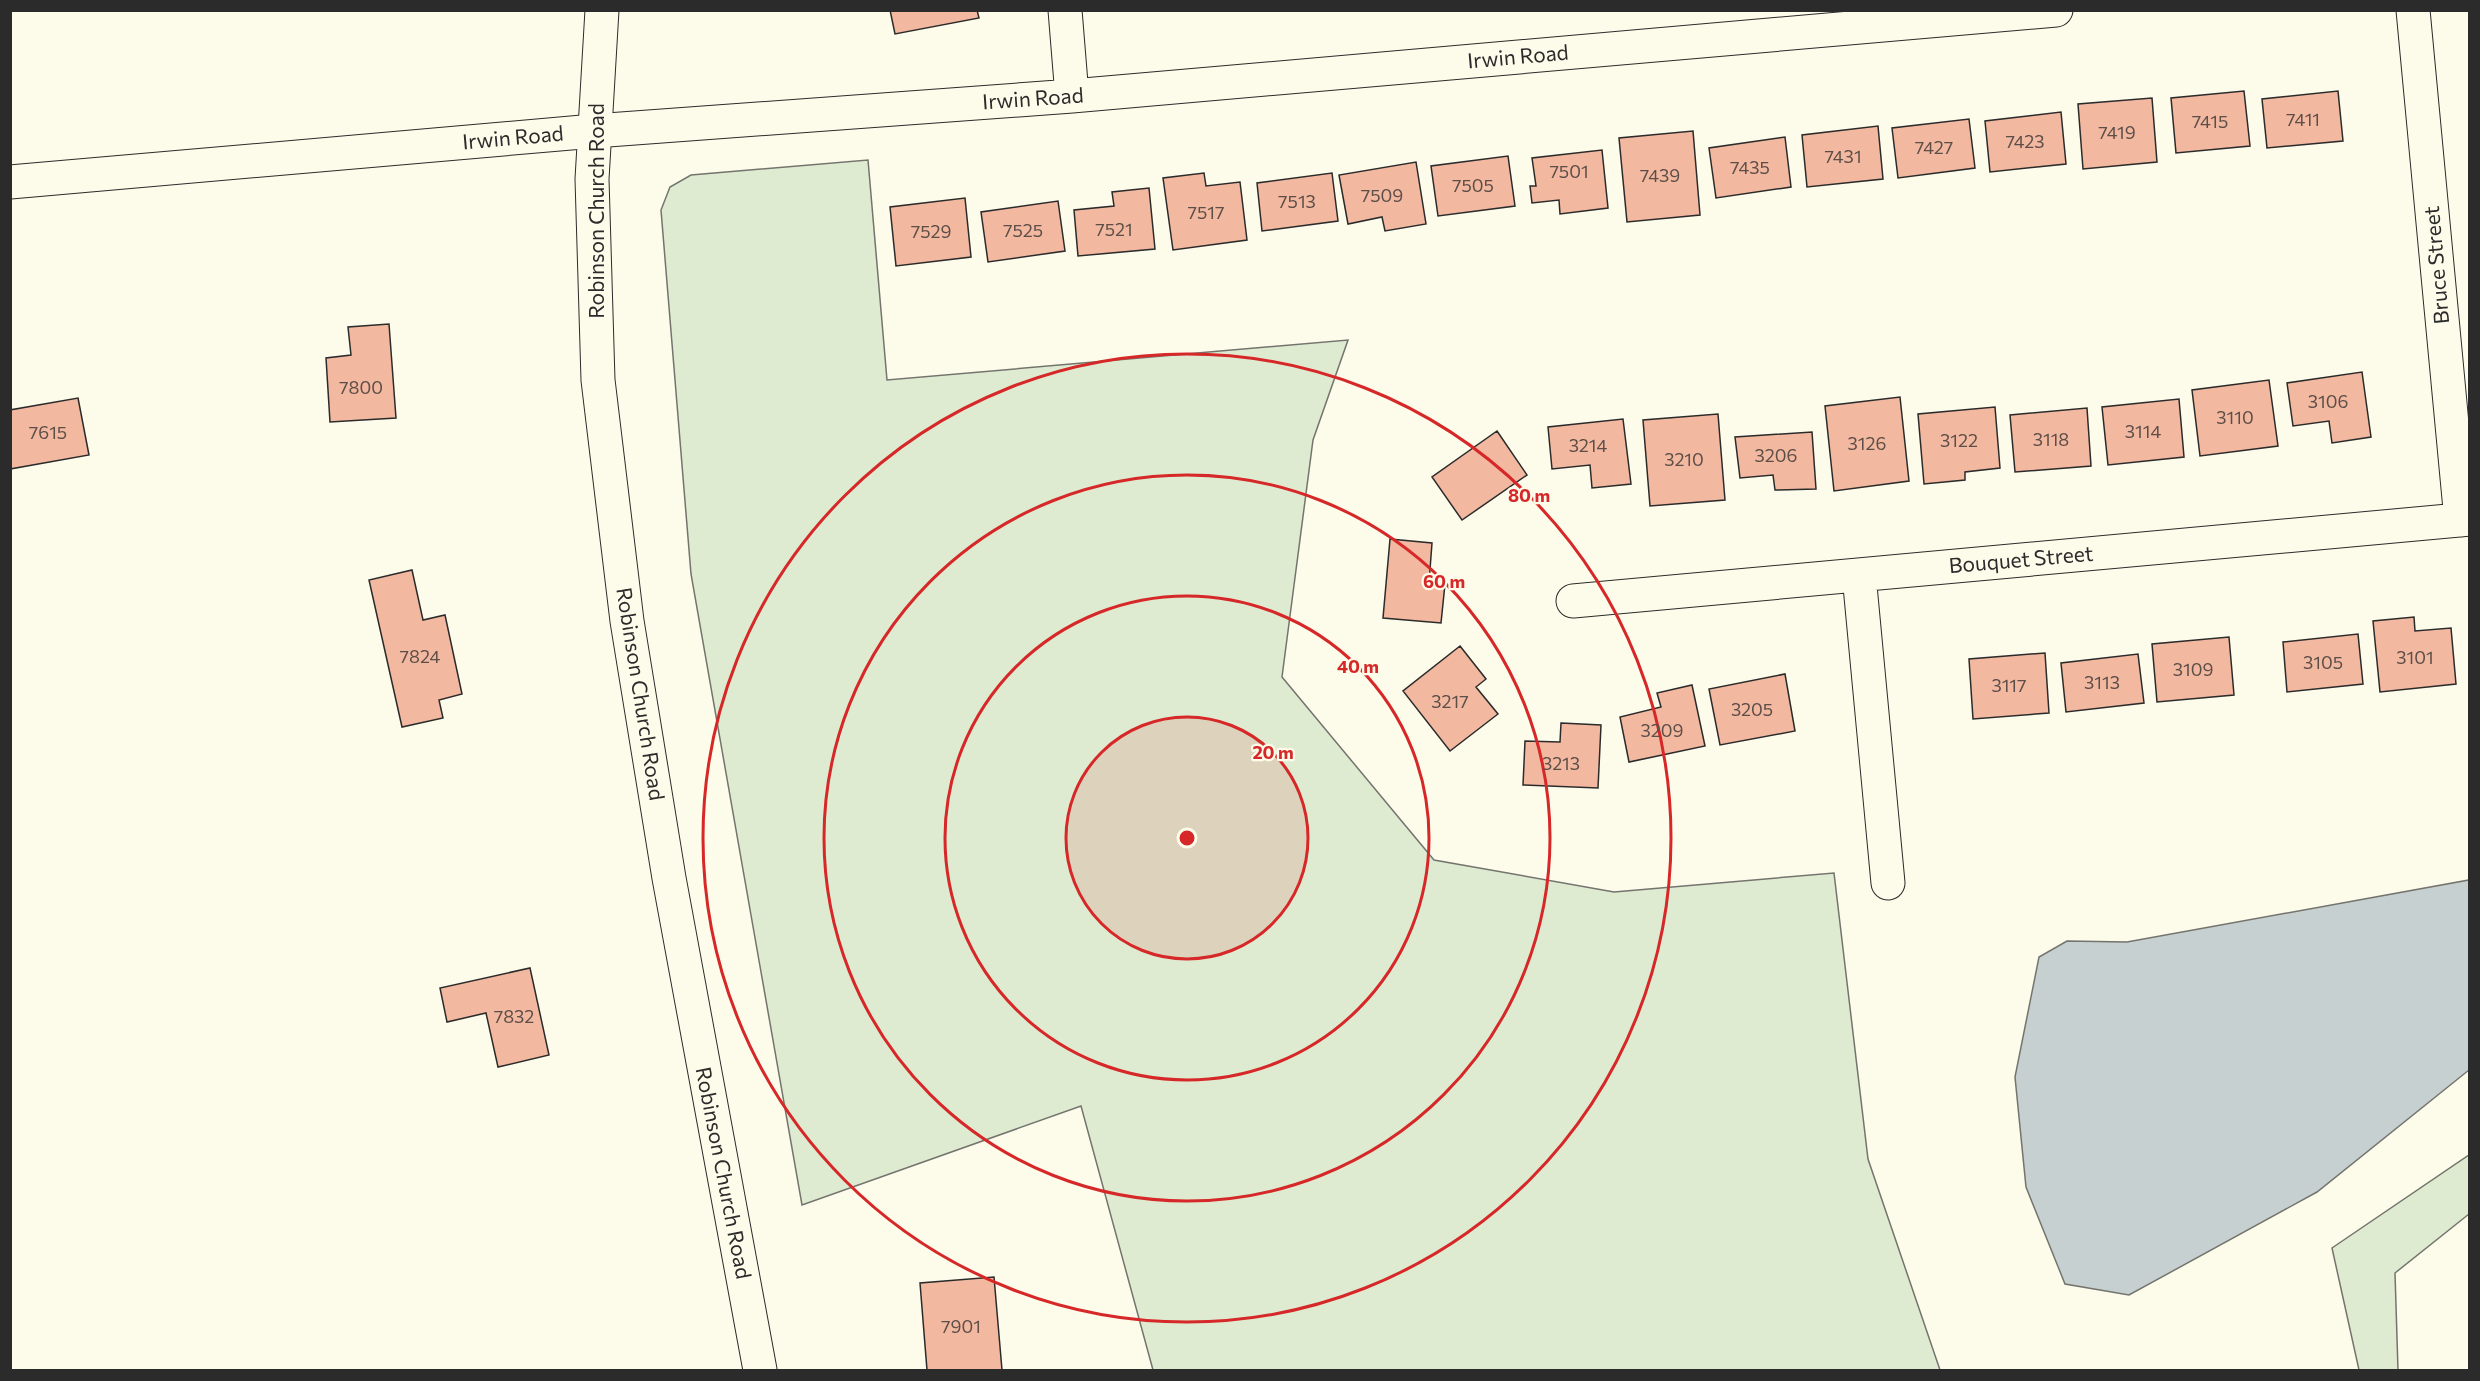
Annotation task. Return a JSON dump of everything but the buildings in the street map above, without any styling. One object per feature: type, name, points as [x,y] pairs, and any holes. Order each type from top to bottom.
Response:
[{"type":"street","name":"Robinson Church Road","points":[[602,10],[592,179],[598,380],[627,621],[669,878],[760,1371]]},
{"type":"street","points":[[1065,10],[1072,96]]},
{"type":"street","name":"Irwin Road","points":[[10,182],[594,131],[1072,96],[2056,10]]},
{"type":"street","name":"Bruce Street","points":[[2413,10],[2465,520]]},
{"type":"street","name":"Bouquet Street","points":[[1572,601],[2465,520]]},
{"type":"street","points":[[1859,575],[1888,883]]},
{"type":"green space","points":[[868,160],[887,380],[1348,340],[1313,440],[1282,677],[1434,860],[1614,892],[1834,873],[1868,1159],[1940,1370],[1153,1370],[1081,1106],[802,1205],[691,574],[661,210],[670,187],[691,175]]},
{"type":"green space","points":[[2469,1155],[2469,1214],[2395,1273],[2398,1370],[2359,1370],[2332,1248]]},
{"type":"shaded area","points":[[2469,880],[2469,1070],[2317,1192],[2129,1295],[2065,1284],[2026,1187],[2015,1077],[2039,957],[2067,941],[2127,942]]}]
